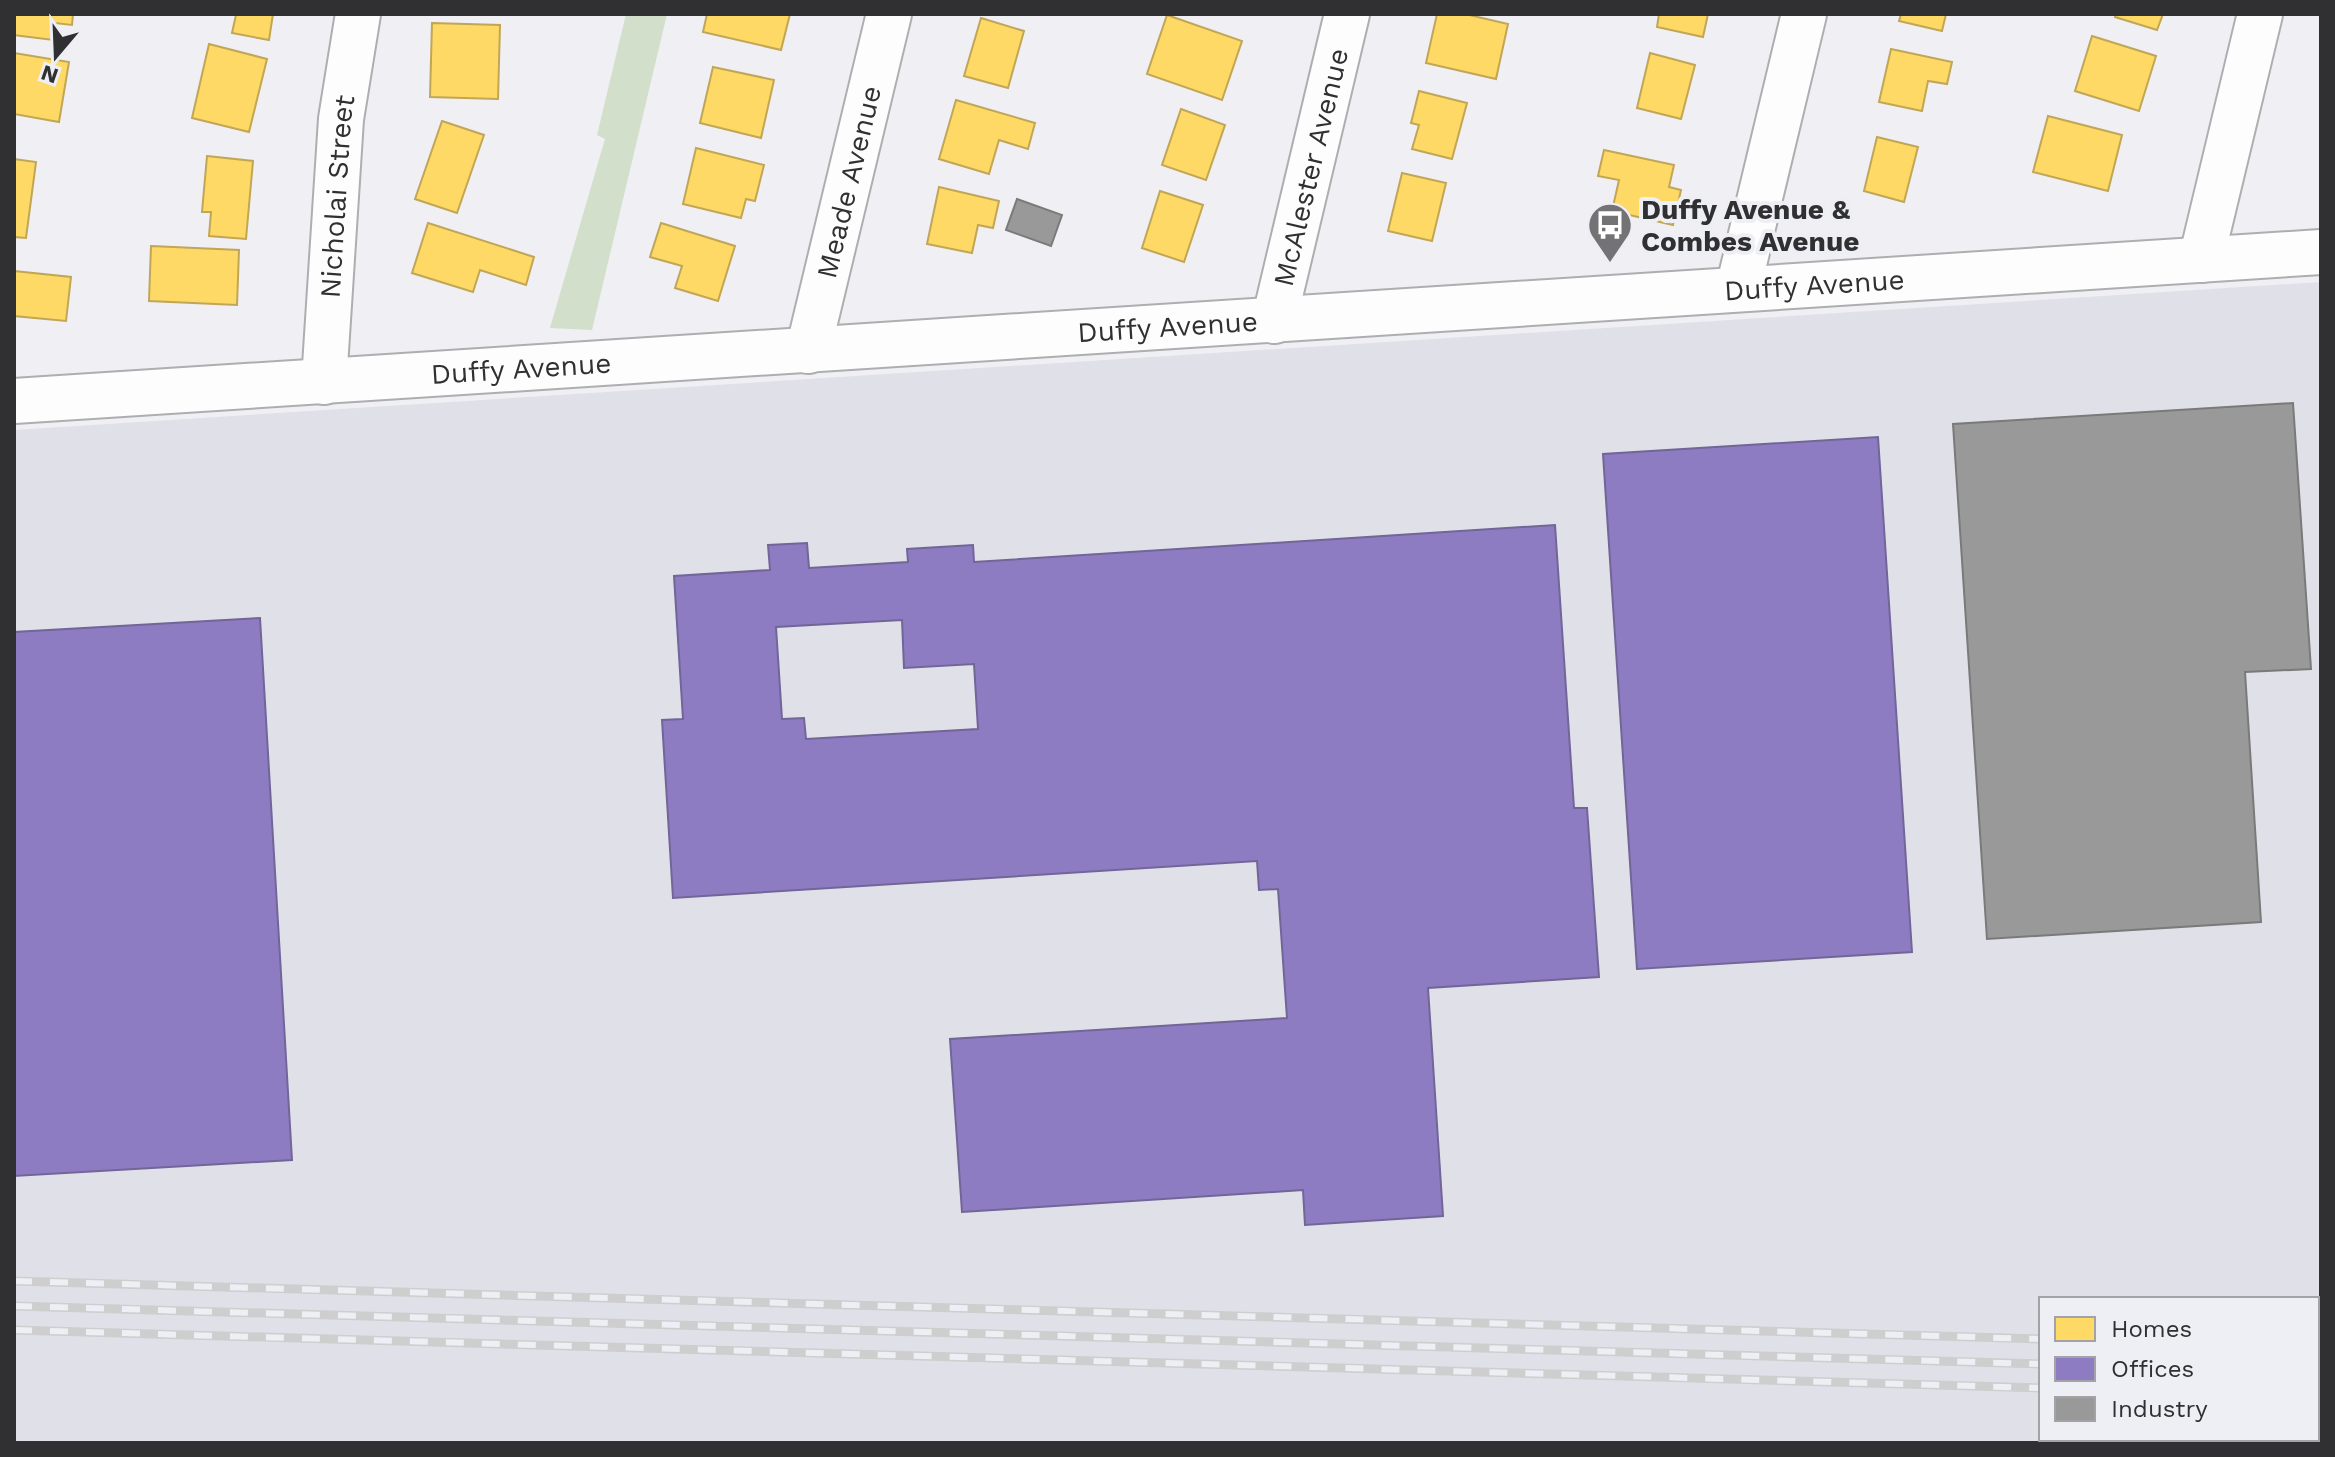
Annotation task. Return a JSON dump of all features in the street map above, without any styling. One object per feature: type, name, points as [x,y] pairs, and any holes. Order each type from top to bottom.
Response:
[{"type":"street","name":"Nicholai Street","points":[[324,382],[341,119],[358,14]]},
{"type":"street","name":"Meade Avenue","points":[[808,351],[889,14]]},
{"type":"street","name":"McAlester Avenue","points":[[1274,321],[1347,14]]},
{"type":"street","points":[[1738,289],[1804,14]]},
{"type":"street","points":[[2201,260],[2260,14]]},
{"type":"street","name":"Duffy Avenue","points":[[14,401],[2321,252]]},
{"type":"shaded area","points":[[2321,282],[2321,1443],[14,1443],[14,430]]},
{"type":"green space","points":[[626,14],[667,14],[592,330],[550,328],[605,139],[597,135]]},
{"type":"building: Homes","points":[[14,14],[73,14],[72,25],[55,23],[53,40],[14,35]]},
{"type":"building: Homes","points":[[229,14],[273,14],[269,40],[232,33],[236,15]]},
{"type":"building: Homes","points":[[707,14],[790,14],[781,50],[703,32]]},
{"type":"building: Homes","points":[[1437,14],[1465,14],[1508,24],[1496,79],[1426,63]]},
{"type":"building: Homes","points":[[1659,14],[1708,14],[1703,37],[1657,27]]},
{"type":"building: Homes","points":[[1901,14],[1946,14],[1942,31],[1899,21]]},
{"type":"building: Homes","points":[[2116,14],[2163,14],[2157,30],[2115,17]]},
{"type":"building: Homes","points":[[1167,15],[1242,41],[1222,100],[1147,74]]},
{"type":"building: Homes","points":[[981,18],[1024,31],[1008,88],[964,76]]},
{"type":"building: Homes","points":[[432,23],[500,25],[498,99],[430,97]]},
{"type":"building: Homes","points":[[2092,36],[2156,56],[2139,111],[2075,91]]},
{"type":"building: Homes","points":[[209,44],[267,59],[249,132],[192,118]]},
{"type":"building: Homes","points":[[1891,49],[1952,62],[1947,84],[1928,81],[1922,111],[1879,102]]},
{"type":"building: Homes","points":[[14,53],[69,62],[59,122],[14,114]]},
{"type":"building: Homes","points":[[1650,53],[1695,65],[1681,119],[1637,108]]},
{"type":"building: Homes","points":[[713,67],[774,80],[761,138],[700,123]]},
{"type":"building: Homes","points":[[1419,91],[1467,103],[1452,159],[1412,149],[1419,125],[1411,123]]},
{"type":"building: Homes","points":[[956,100],[1035,123],[1028,149],[999,140],[989,174],[939,159]]},
{"type":"building: Homes","points":[[1181,109],[1225,125],[1206,180],[1162,165]]},
{"type":"building: Homes","points":[[2048,116],[2122,135],[2108,191],[2033,172]]},
{"type":"building: Homes","points":[[442,121],[484,135],[457,213],[415,199]]},
{"type":"building: Homes","points":[[1877,137],[1918,147],[1904,202],[1864,191]]},
{"type":"building: Homes","points":[[696,148],[764,165],[755,201],[746,199],[741,218],[683,204]]},
{"type":"building: Homes","points":[[1604,150],[1674,165],[1669,187],[1681,190],[1673,225],[1612,211],[1619,180],[1598,176]]},
{"type":"building: Homes","points":[[207,156],[253,161],[246,239],[209,236],[211,212],[202,212]]},
{"type":"building: Homes","points":[[14,159],[36,162],[26,238],[14,237]]},
{"type":"building: Homes","points":[[1402,173],[1446,183],[1432,241],[1388,231]]},
{"type":"building: Homes","points":[[939,187],[999,201],[993,228],[978,225],[972,253],[927,244]]},
{"type":"building: Homes","points":[[1160,191],[1203,205],[1184,262],[1142,248]]},
{"type":"building: Homes","points":[[428,223],[534,257],[526,285],[480,270],[473,292],[412,273]]},
{"type":"building: Homes","points":[[661,223],[735,246],[718,301],[675,288],[682,266],[650,257]]},
{"type":"building: Homes","points":[[151,246],[239,250],[237,305],[149,301]]},
{"type":"building: Homes","points":[[14,271],[71,277],[66,321],[14,316]]},
{"type":"building: Offices","points":[[1878,437],[1912,952],[1637,969],[1603,454]]},
{"type":"building: Offices","points":[[1555,525],[1574,808],[1587,808],[1599,977],[1428,988],[1443,1216],[1305,1225],[1303,1190],[962,1212],[950,1039],[1287,1018],[1278,889],[1259,890],[1257,861],[673,898],[662,720],[683,719],[674,576],[770,570],[768,545],[807,543],[809,568],[908,562],[907,549],[973,545],[974,562]],"holes":[[[902,620],[904,668],[974,664],[978,729],[806,739],[804,718],[782,719],[776,627]]]},
{"type":"building: Offices","points":[[260,618],[292,1160],[14,1176],[14,632]]},
{"type":"building: Industry","points":[[1017,199],[1062,215],[1051,246],[1006,230]]},
{"type":"building: Industry","points":[[2293,403],[2311,669],[2245,672],[2261,922],[1987,939],[1953,424]]},
{"type":"railway","points":[[14,1281],[2039,1339]]},
{"type":"railway","points":[[14,1306],[2039,1364]]},
{"type":"railway","points":[[14,1330],[2039,1388]]},
{"type":"place","name":"Duffy Avenue & Combes Avenue","points":[[1610,264]]}]
